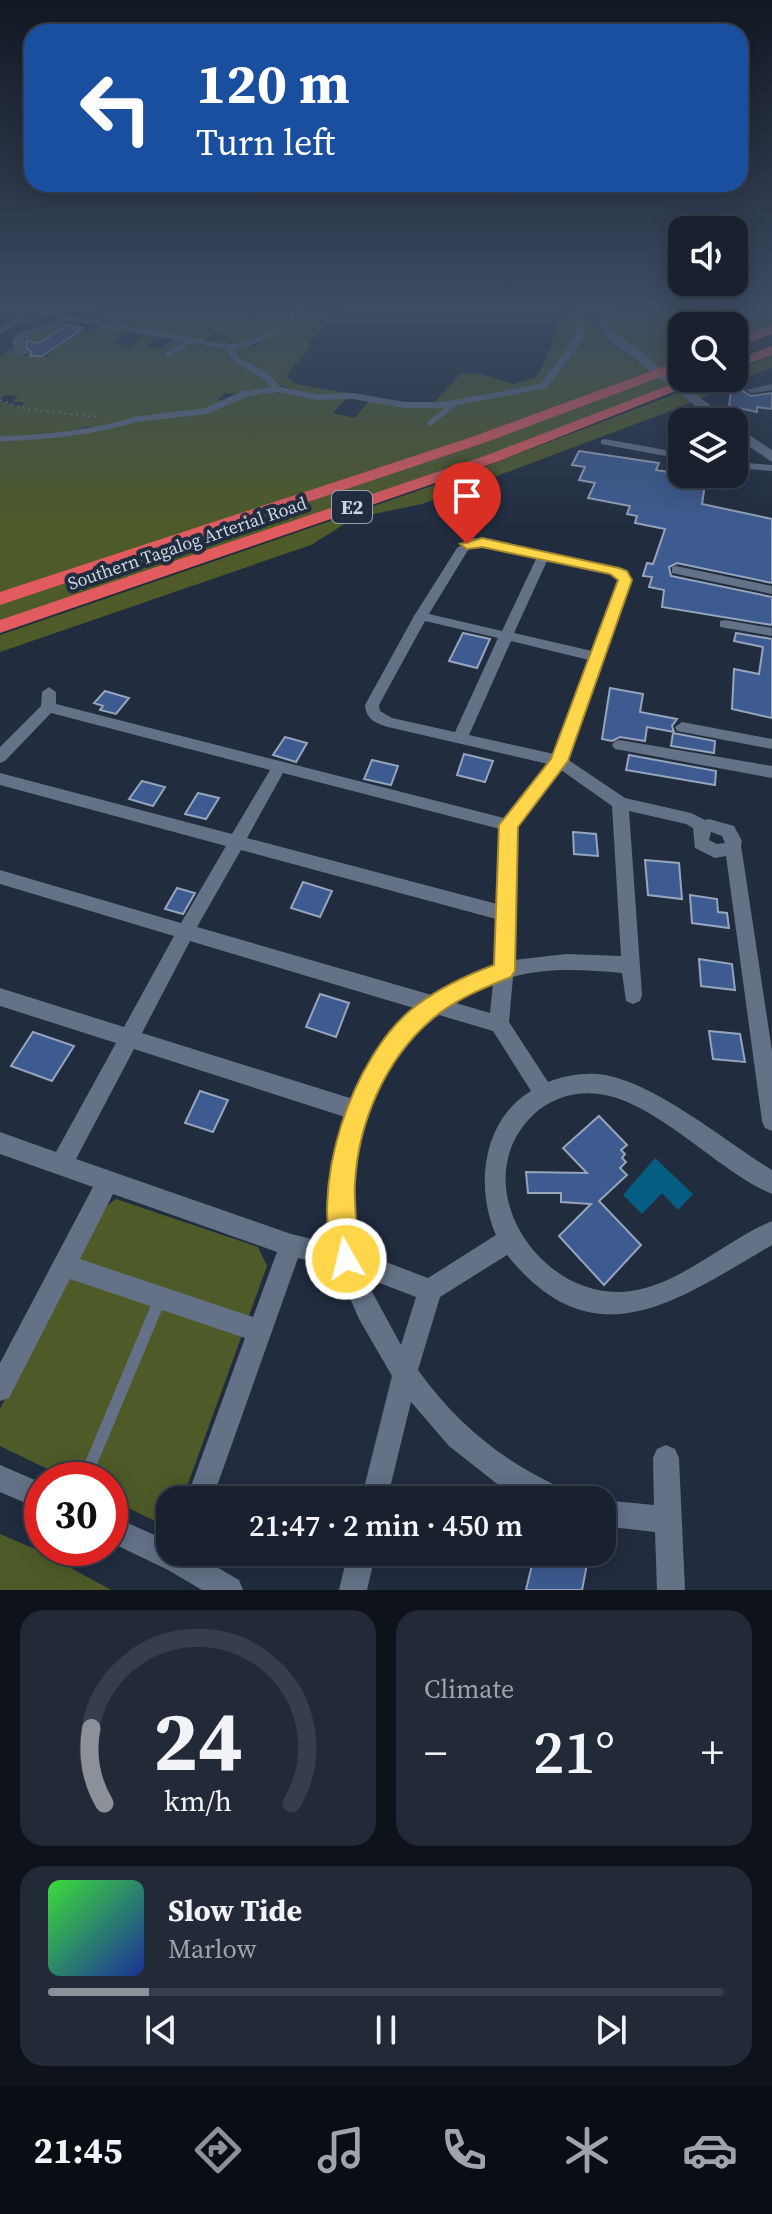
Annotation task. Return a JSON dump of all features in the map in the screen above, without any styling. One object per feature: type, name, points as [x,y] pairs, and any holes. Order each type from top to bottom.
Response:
[{"type":"highway","name":"Southern Tagalog Arterial Road","points":[[0,599],[475,441],[633,382]]},
{"type":"highway","name":"Southern Tagalog Arterial Road","points":[[0,627],[496,457],[668,391]]},
{"type":"street","points":[[272,382],[278,389]]},
{"type":"street","points":[[137,419],[204,412],[247,393],[278,389],[313,396],[358,396],[414,406],[454,404],[548,382]]},
{"type":"street","points":[[673,382],[707,408]]},
{"type":"street","points":[[751,390],[772,387]]},
{"type":"street","points":[[748,439],[772,457]]},
{"type":"street","points":[[605,442],[668,453]]},
{"type":"street","points":[[748,466],[772,468]]},
{"type":"street","points":[[543,1092],[499,1024],[504,971],[508,825],[559,761],[624,577],[614,571],[482,542],[467,544],[421,616],[372,705],[373,714],[388,722],[559,761],[620,803],[691,819],[703,827],[699,838],[709,849],[721,852],[733,846],[772,1121]]},
{"type":"street","points":[[460,737],[543,556]]},
{"type":"street","points":[[676,570],[772,590]]},
{"type":"street","points":[[421,616],[596,657]]},
{"type":"street","points":[[725,624],[772,632]]},
{"type":"street","points":[[0,757],[48,699],[279,767],[508,825]]},
{"type":"street","points":[[682,727],[772,744]]},
{"type":"street","points":[[620,745],[772,772]]},
{"type":"street","points":[[62,1163],[186,931],[279,767]]},
{"type":"street","points":[[0,779],[505,914]]},
{"type":"street","points":[[620,803],[633,995]]},
{"type":"street","points":[[0,877],[499,1024]]},
{"type":"street","points":[[525,1486],[492,1467],[441,1421],[405,1374],[361,1296],[346,1259],[341,1223],[341,1191],[349,1140],[372,1076],[388,1050],[411,1024],[435,1004],[468,985],[504,971],[563,961],[630,965]]},
{"type":"street","points":[[0,997],[358,1111]]},
{"type":"street","points":[[772,1183],[653,1106],[620,1089],[578,1084],[543,1092],[515,1116],[500,1147],[497,1207],[511,1239],[532,1266],[554,1284],[578,1297],[616,1305],[652,1296],[772,1232]]},
{"type":"street","points":[[0,1143],[430,1290]]},
{"type":"street","points":[[0,1389],[108,1181]]},
{"type":"street","points":[[377,1486],[430,1290],[511,1239]]},
{"type":"street","points":[[204,1486],[291,1245]]},
{"type":"street","points":[[64,1265],[259,1331]]},
{"type":"street","points":[[666,1458],[671,1590]]},
{"type":"street","points":[[0,1478],[24,1489]]},
{"type":"street","points":[[616,1515],[667,1520]]},
{"type":"street","points":[[128,1535],[156,1546]]},
{"type":"street","points":[[194,1566],[229,1590]]},
{"type":"street","points":[[353,1590],[359,1566]]},
{"type":"lane","points":[[430,423],[454,404]]},
{"type":"lane","points":[[0,439],[56,436],[109,428],[137,419]]},
{"type":"lane","points":[[92,1462],[161,1298]]},
{"type":"path","points":[[0,400],[26,409],[137,419]]},
{"type":"green space","points":[[0,382],[269,382],[274,387],[238,394],[226,393],[218,399],[223,402],[214,407],[103,427],[86,427],[58,435],[0,438],[0,401],[18,407],[26,402],[12,402],[18,396],[5,395],[0,399]]},
{"type":"green space","points":[[275,382],[294,382],[354,394],[301,392]]},
{"type":"green space","points":[[453,382],[545,382],[433,404]]},
{"type":"green space","points":[[551,382],[623,382],[475,438],[0,594],[0,441],[109,429],[138,420],[205,413],[240,397],[268,391],[348,397],[333,413],[355,418],[369,401],[414,407]]},
{"type":"green space","points":[[644,382],[668,382],[668,387],[495,453],[0,622],[0,604],[478,445]]},
{"type":"green space","points":[[680,392],[715,392],[422,504],[354,518],[311,545],[0,652],[0,635],[455,478]]},
{"type":"green space","points":[[116,1199],[258,1247],[267,1266],[187,1486],[156,1486],[156,1522],[128,1508],[128,1462],[33,1462],[0,1446],[0,1409],[100,1211]]},
{"type":"green space","points":[[0,1534],[24,1544],[24,1566],[67,1566],[111,1590],[0,1590]]},
{"type":"water","points":[[655,1158],[693,1194],[678,1210],[662,1193],[642,1214],[623,1195]]},
{"type":"building","points":[[731,392],[744,392],[751,396],[772,393],[772,409],[757,407],[757,412],[729,406]]},
{"type":"building","points":[[579,451],[659,463],[656,470],[668,472],[668,488],[704,488],[702,504],[772,519],[772,583],[677,563],[669,567],[671,576],[772,597],[772,625],[662,607],[664,590],[649,587],[652,577],[643,576],[647,563],[653,564],[665,529],[635,523],[637,516],[627,514],[630,506],[588,498],[595,483],[579,480],[585,467],[572,465]]},
{"type":"building","points":[[463,633],[490,639],[477,668],[449,661]]},
{"type":"building","points":[[736,633],[772,639],[772,718],[732,709],[734,669],[759,674],[763,647],[734,641]]},
{"type":"building","points":[[610,688],[643,694],[640,712],[677,719],[672,726],[674,732],[647,727],[645,741],[620,737],[612,741],[602,739]]},
{"type":"building","points":[[105,691],[129,698],[116,714],[100,710],[103,706],[94,703]]},
{"type":"building","points":[[673,733],[715,741],[714,753],[671,746]]},
{"type":"building","points":[[285,737],[307,743],[296,762],[273,755]]},
{"type":"building","points":[[464,754],[493,761],[485,782],[457,775]]},
{"type":"building","points":[[629,755],[716,771],[715,785],[626,770]]},
{"type":"building","points":[[372,760],[398,766],[391,785],[364,779]]},
{"type":"building","points":[[142,781],[165,787],[153,806],[129,799]]},
{"type":"building","points":[[198,793],[219,798],[206,819],[185,814]]},
{"type":"building","points":[[573,832],[596,834],[598,856],[574,854]]},
{"type":"building","points":[[645,860],[679,863],[682,899],[648,895]]},
{"type":"building","points":[[303,882],[332,891],[320,917],[291,908]]},
{"type":"building","points":[[177,888],[195,893],[183,914],[165,909]]},
{"type":"building","points":[[690,895],[717,899],[718,912],[727,913],[729,928],[692,923]]},
{"type":"building","points":[[699,959],[732,964],[735,990],[701,986]]},
{"type":"building","points":[[320,994],[349,1003],[336,1037],[306,1027]]},
{"type":"building","points":[[709,1031],[740,1034],[745,1062],[713,1059]]},
{"type":"building","points":[[33,1032],[74,1046],[52,1081],[11,1066]]},
{"type":"building","points":[[200,1091],[228,1100],[213,1132],[185,1123]]},
{"type":"building","points":[[599,1116],[627,1145],[621,1150],[626,1162],[620,1168],[627,1175],[599,1201],[641,1245],[604,1285],[559,1236],[591,1204],[561,1202],[561,1193],[528,1193],[526,1172],[587,1173],[563,1148]]},
{"type":"building","points":[[532,1566],[587,1566],[582,1590],[526,1590]]},
{"type":"route","points":[[346,1259],[341,1223],[342,1180],[349,1140],[367,1088],[388,1050],[423,1013],[452,993],[504,971],[508,825],[559,761],[625,580],[619,572],[482,542],[467,544]]}]
